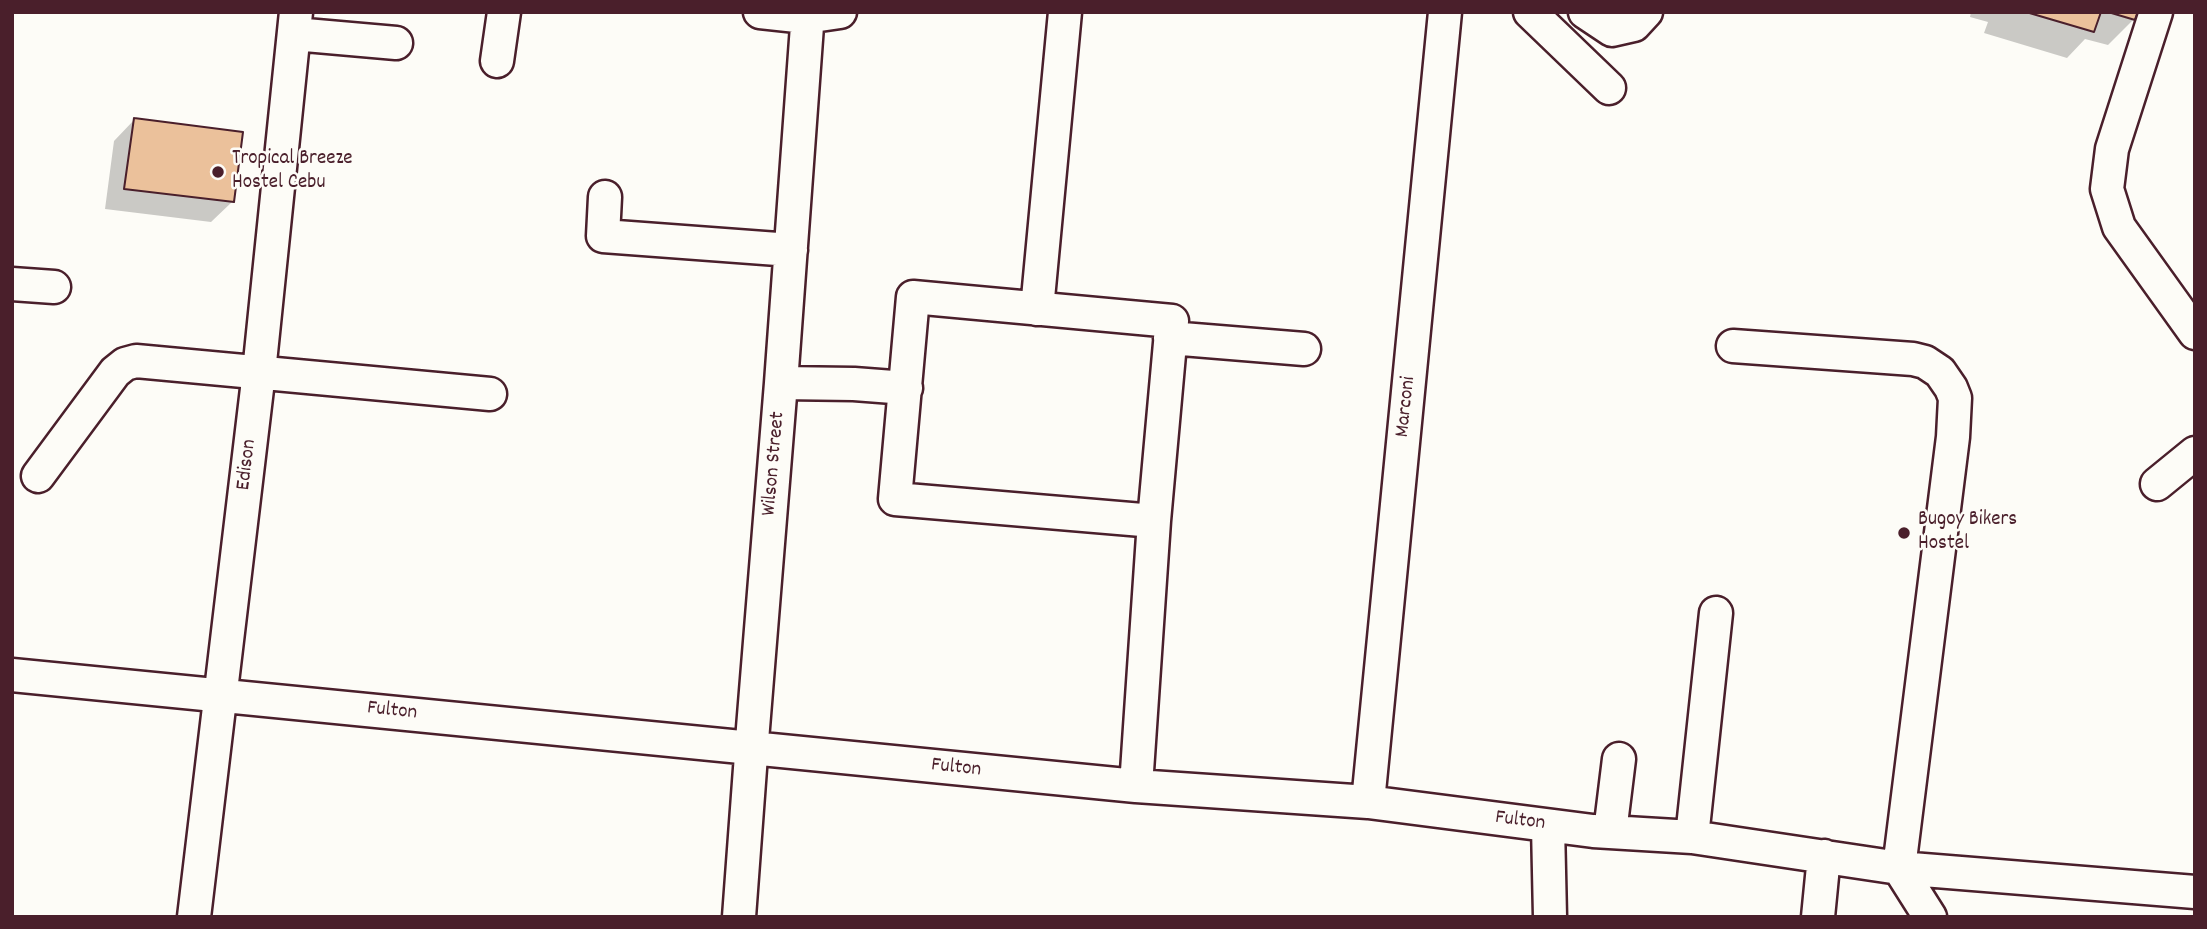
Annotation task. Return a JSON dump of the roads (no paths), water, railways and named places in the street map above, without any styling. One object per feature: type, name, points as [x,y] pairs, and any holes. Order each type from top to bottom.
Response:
[{"type":"street","points":[[497,61],[504,12]]},
{"type":"street","points":[[760,12],[807,15],[839,12]]},
{"type":"street","points":[[1037,309],[1065,12]]},
{"type":"street","name":"Marconi","points":[[1368,802],[1445,12]]},
{"type":"street","points":[[1530,12],[1609,88]]},
{"type":"street","points":[[1584,12],[1612,30],[1634,25],[1646,12]]},
{"type":"street","points":[[2155,12],[2112,149],[2107,189],[2119,227],[2195,333]]},
{"type":"street","name":"Wilson Street","points":[[739,917],[807,15]]},
{"type":"street","points":[[295,23],[396,43]]},
{"type":"street","name":"Edison","points":[[194,917],[259,372],[295,23]]},
{"type":"street","points":[[605,197],[603,236],[791,250]]},
{"type":"street","points":[[12,284],[54,287]]},
{"type":"street","points":[[1136,786],[1154,521],[1172,321],[913,298],[895,499],[1154,521]]},
{"type":"street","points":[[1170,338],[1304,349]]},
{"type":"street","points":[[1732,345],[1913,359],[1925,362],[1940,372],[1955,398],[1953,437],[1899,868],[1930,917]]},
{"type":"street","points":[[38,476],[115,372],[125,364],[136,361],[490,394]]},
{"type":"street","points":[[781,383],[905,388]]},
{"type":"street","points":[[2157,484],[2195,453]]},
{"type":"street","points":[[1692,837],[1716,613]]},
{"type":"street","name":"Fulton","points":[[12,675],[1136,786],[1368,802],[1548,826],[1692,837],[1899,868],[2195,892]]},
{"type":"street","points":[[1610,832],[1619,759]]},
{"type":"street","points":[[1548,826],[1550,917]]},
{"type":"street","points":[[1818,917],[1824,856]]},
{"type":"place","name":"Tropical Breeze Hostel Cebu","points":[[218,172]]},
{"type":"place","name":"Bugoy Bikers Hostel","points":[[1904,533]]}]
